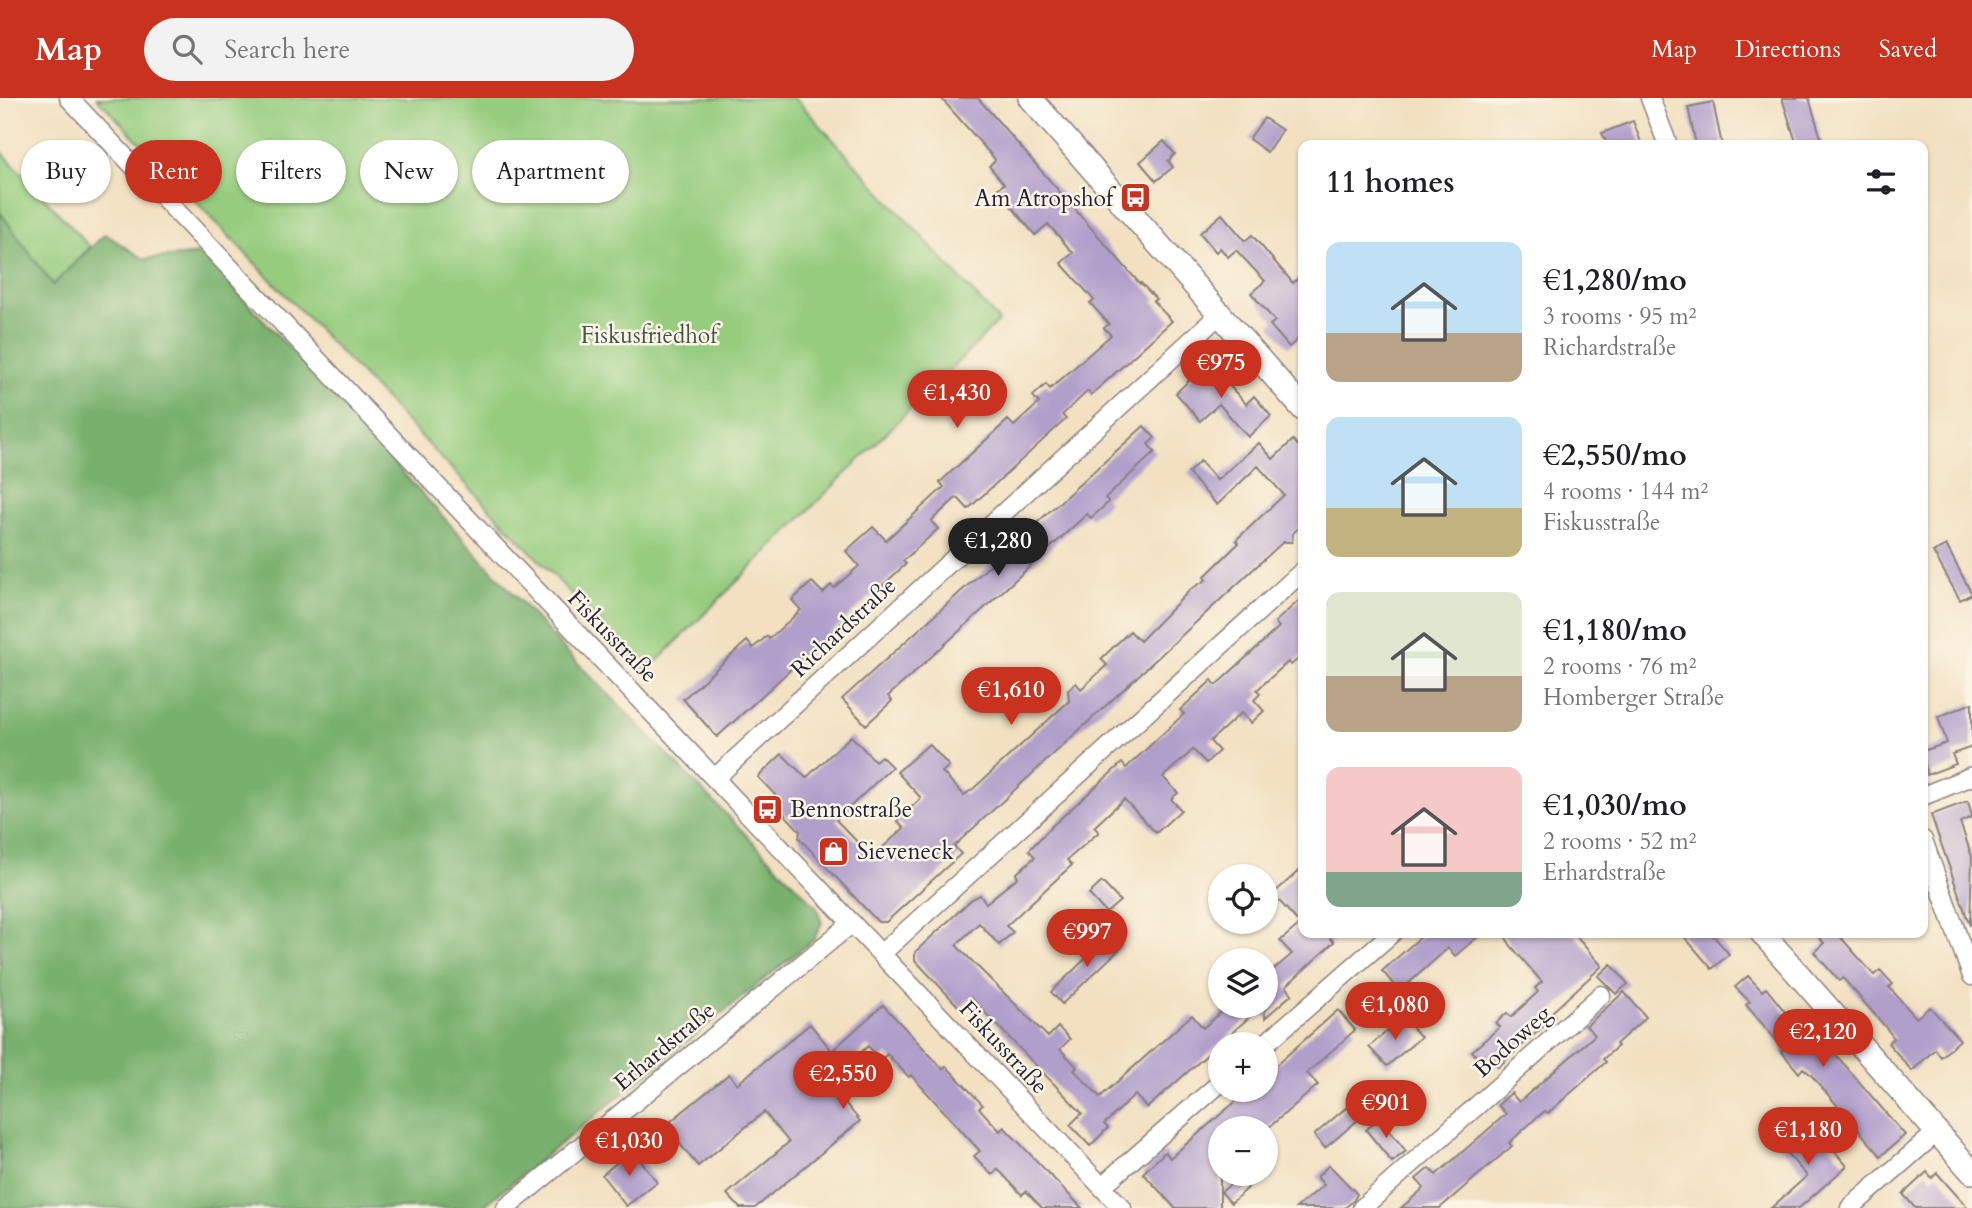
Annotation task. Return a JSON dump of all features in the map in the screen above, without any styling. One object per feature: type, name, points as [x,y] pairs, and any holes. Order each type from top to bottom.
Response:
[{"type":"street","name":"Fiskusstraße","points":[[69,98],[1122,1208]]},
{"type":"street","points":[[1030,98],[1298,403]]},
{"type":"street","points":[[1650,98],[1666,140]]},
{"type":"street","name":"Richardstraße","points":[[716,778],[1220,314]]},
{"type":"street","points":[[882,953],[1298,575]]},
{"type":"street","points":[[1928,794],[1972,776]]},
{"type":"street","points":[[1928,854],[1972,976]]},
{"type":"street","name":"Erhardstraße","points":[[506,1208],[852,923]]},
{"type":"street","points":[[1278,1033],[1386,938]]},
{"type":"street","points":[[1766,938],[1972,1172]]},
{"type":"street","name":"Bodoweg","points":[[1362,1208],[1601,995]]},
{"type":"street","points":[[1102,1186],[1208,1093]]},
{"type":"street","points":[[1850,1208],[1937,1132]]},
{"type":"green space","name":"Fiskusfriedhof","points":[[97,98],[795,98],[999,321],[646,672],[197,203],[222,203],[222,140],[137,140]]},
{"type":"green space","points":[[0,150],[21,173],[21,203],[49,203],[90,247],[53,285],[0,212]]},
{"type":"green space","points":[[0,212],[53,285],[105,234],[144,259],[203,254],[562,647],[816,906],[822,922],[814,939],[481,1208],[0,1208]]},
{"type":"building","points":[[941,98],[978,98],[1156,299],[1153,301],[1172,321],[1091,395],[1088,391],[1062,415],[1066,419],[968,509],[958,498],[955,499],[931,521],[938,529],[903,561],[906,564],[717,737],[683,699],[747,641],[753,648],[767,636],[769,639],[801,610],[792,600],[812,582],[823,593],[831,585],[834,588],[859,566],[846,551],[873,527],[886,540],[944,487],[940,482],[1008,420],[1014,426],[1039,403],[1033,396],[1046,384],[1050,389],[1111,335],[1104,328],[1109,324],[1090,303],[1094,300],[1061,263],[1073,253],[1048,224],[1035,235],[997,189],[1004,184],[989,166],[995,161],[994,158]]},
{"type":"building","points":[[1782,98],[1809,98],[1822,140],[1795,140]]},
{"type":"building","points":[[1713,102],[1721,140],[1695,140],[1688,107]]},
{"type":"building","points":[[1264,118],[1282,130],[1267,152],[1249,139]]},
{"type":"building","points":[[1633,121],[1640,140],[1605,140],[1602,133]]},
{"type":"building","points":[[1164,141],[1175,154],[1168,161],[1173,167],[1156,181],[1140,162]]},
{"type":"building","points":[[1222,214],[1245,241],[1252,235],[1293,283],[1298,278],[1298,339],[1289,347],[1270,325],[1275,321],[1251,293],[1265,281],[1236,250],[1228,257],[1220,248],[1216,252],[1200,233]]},
{"type":"building","points":[[1208,362],[1246,404],[1254,396],[1271,416],[1248,437],[1219,404],[1200,421],[1176,393]]},
{"type":"building","points":[[1144,426],[1155,438],[1148,444],[1155,452],[1105,498],[1109,502],[1091,518],[1087,514],[888,696],[892,701],[866,725],[842,699]]},
{"type":"building","points":[[1293,440],[1298,445],[1298,528],[1293,533],[1292,542],[1283,542],[1259,564],[954,846],[961,854],[886,922],[878,922],[799,838],[800,831],[778,807],[783,803],[758,777],[782,754],[806,778],[851,736],[875,761],[881,756],[892,767],[836,820],[872,857],[904,828],[897,821],[921,798],[897,772],[929,744],[949,766],[942,772],[964,795],[973,789],[1069,701],[1068,690],[1076,683],[1081,689],[1107,665],[1101,659],[1130,631],[1140,641],[1191,589],[1206,580],[1204,577],[1239,543],[1236,540],[1284,495],[1258,466],[1217,505],[1188,473],[1200,461],[1217,480],[1259,443],[1273,459]]},
{"type":"building","points":[[1946,545],[1972,594],[1960,600],[1933,552]]},
{"type":"building","points":[[1298,601],[1298,659],[1291,665],[1288,662],[1257,690],[1260,694],[1254,700],[1264,711],[1251,723],[1241,713],[1210,741],[1219,751],[1206,763],[1193,750],[1163,777],[1178,793],[1171,799],[1181,810],[1156,833],[1124,799],[1094,827],[1099,832],[1067,860],[1072,865],[1006,926],[1013,932],[999,945],[979,923],[956,945],[1048,1037],[1058,1027],[1070,1039],[1060,1049],[1077,1067],[1074,1070],[1100,1097],[1192,1015],[1203,1028],[1214,1018],[1248,1018],[1233,1032],[1208,1032],[1208,1054],[1147,1108],[1135,1095],[1104,1124],[1108,1128],[1090,1146],[1070,1125],[1082,1113],[971,998],[960,1008],[915,960],[915,952],[972,899],[980,895],[986,903],[1018,877],[1016,874],[1035,857],[1029,850],[1052,826],[1122,763],[1126,768],[1184,714],[1180,710],[1212,680],[1216,685],[1279,627],[1275,622]]},
{"type":"building","points":[[1972,703],[1972,747],[1952,754],[1956,764],[1928,775],[1928,749],[1947,743],[1938,717]]},
{"type":"building","points":[[1968,801],[1972,817],[1960,822],[1972,857],[1970,926],[1931,815]]},
{"type":"building","points":[[1298,871],[1298,922],[1278,900],[1278,889]]},
{"type":"building","points":[[1102,882],[1120,901],[1106,913],[1089,894]]},
{"type":"building","points":[[1298,926],[1298,938],[1330,938],[1334,942],[1286,986],[1292,994],[1278,1006],[1278,966],[1292,954],[1280,941]]},
{"type":"building","points":[[1111,934],[1123,946],[1062,1004],[1051,992]]},
{"type":"building","points":[[1419,938],[1476,938],[1455,956],[1448,948],[1400,991],[1382,971]]},
{"type":"building","points":[[1506,938],[1577,938],[1602,966],[1552,1012],[1555,1016],[1498,1067],[1490,1058],[1483,1064],[1472,1051],[1500,1027],[1496,1023],[1507,1013],[1511,1017],[1538,992],[1535,988],[1542,982]]},
{"type":"building","points":[[1685,938],[1715,938],[1729,954],[1712,969]]},
{"type":"building","points":[[1820,938],[1841,938],[1874,975],[1880,970],[1893,984],[1889,987],[1916,1018],[1930,1007],[1960,1040],[1941,1057],[1935,1049],[1912,1071],[1888,1043],[1894,1038],[1883,1024],[1843,978],[1839,981],[1814,952],[1824,943]]},
{"type":"building","points":[[1611,964],[1628,984],[1616,994],[1598,976]]},
{"type":"building","points":[[1748,976],[1762,991],[1766,988],[1802,1033],[1811,1026],[1905,1135],[1881,1156],[1811,1075],[1803,1068],[1799,1073],[1781,1051],[1784,1049],[1746,1005],[1750,1002],[1735,987]]},
{"type":"building","points":[[1624,992],[1646,1017],[1616,1044],[1618,1046],[1603,1059],[1606,1062],[1548,1113],[1545,1111],[1534,1120],[1509,1143],[1512,1146],[1440,1208],[1401,1208],[1424,1188],[1416,1179],[1429,1168],[1436,1175],[1506,1114],[1498,1105],[1511,1093],[1519,1102],[1595,1035],[1586,1026]]},
{"type":"building","points":[[883,1005],[943,1069],[946,1066],[983,1105],[979,1108],[1000,1131],[1004,1127],[1082,1208],[1042,1208],[1026,1191],[1022,1195],[998,1169],[992,1175],[974,1156],[980,1151],[911,1075],[909,1077],[887,1054],[881,1060],[868,1046],[828,1082],[860,1121],[755,1208],[740,1208],[727,1194],[789,1142],[764,1112],[698,1166],[665,1126],[729,1074],[737,1084],[810,1024],[832,1051]]},
{"type":"building","points":[[1338,1010],[1355,1030],[1307,1073],[1318,1085],[1278,1120],[1278,1116],[1219,1116],[1235,1102],[1278,1102],[1278,1063]]},
{"type":"building","points":[[1403,1017],[1421,1037],[1387,1066],[1369,1047]]},
{"type":"building","points":[[1347,1107],[1358,1120],[1325,1148],[1314,1135]]},
{"type":"building","points":[[1379,1118],[1406,1151],[1392,1162],[1366,1130]]},
{"type":"building","points":[[1781,1123],[1806,1152],[1823,1138],[1847,1166],[1799,1208],[1771,1208],[1807,1176],[1769,1133]]},
{"type":"building","points":[[1208,1125],[1208,1186],[1220,1186],[1220,1208],[1175,1208],[1143,1173],[1165,1152],[1170,1158]]},
{"type":"building","points":[[632,1150],[657,1182],[626,1206],[602,1175]]},
{"type":"building","points":[[1329,1165],[1357,1194],[1354,1200],[1345,1208],[1296,1208],[1324,1185],[1317,1177]]},
{"type":"building","points":[[1927,1172],[1932,1178],[1937,1173],[1968,1208],[1915,1208],[1903,1194]]},
{"type":"building","points":[[1229,1186],[1248,1188],[1231,1203],[1221,1192]]},
{"type":"place","name":"Am Atropshof","points":[[1136,198]]},
{"type":"place","name":"Bennostraße","points":[[767,809]]},
{"type":"place","name":"Sieveneck","points":[[834,851]]}]
